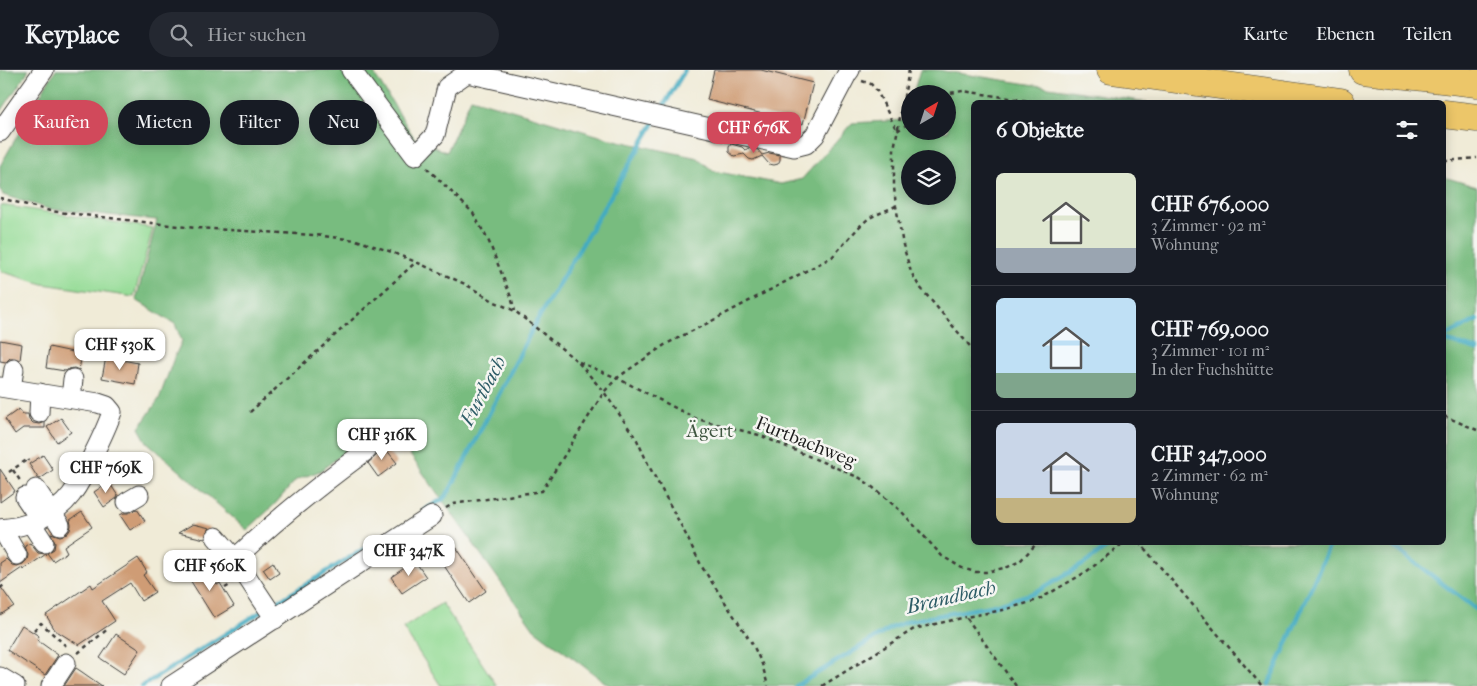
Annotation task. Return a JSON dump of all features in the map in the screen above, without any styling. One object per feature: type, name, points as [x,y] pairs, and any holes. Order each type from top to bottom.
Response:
[{"type":"highway","points":[[1111,70],[1327,100]]},
{"type":"highway","points":[[1363,70],[1477,82]]},
{"type":"highway","points":[[1446,114],[1477,118]]},
{"type":"street","points":[[0,132],[44,70]]},
{"type":"street","points":[[351,70],[415,156],[435,135],[447,87],[467,71],[794,147],[806,144],[815,135],[846,74],[850,70]]},
{"type":"street","points":[[6,543],[45,520],[70,496],[81,480],[106,430],[112,412],[107,406],[98,402],[5,388],[14,369]]},
{"type":"street","points":[[71,398],[73,379]]},
{"type":"street","points":[[38,413],[40,393]]},
{"type":"street","points":[[235,559],[318,486],[367,450]]},
{"type":"street","points":[[27,489],[45,520],[44,543]]},
{"type":"street","points":[[171,686],[269,612],[432,516]]},
{"type":"street","points":[[216,537],[235,559],[258,579],[269,612]]},
{"type":"street","points":[[51,686],[68,657]]},
{"type":"street","points":[[0,677],[15,686]]},
{"type":"path","points":[[909,70],[896,131],[893,168],[902,245],[911,272],[929,299],[971,348]]},
{"type":"path","points":[[871,84],[881,97],[896,131]]},
{"type":"path","points":[[956,92],[963,91],[1023,100]]},
{"type":"path","points":[[896,131],[901,128]]},
{"type":"path","points":[[1446,161],[1477,158]]},
{"type":"path","points":[[432,173],[473,213],[489,242],[515,310]]},
{"type":"path","points":[[0,198],[50,212],[195,228],[315,235],[356,240],[416,262],[465,284],[495,302],[515,310],[577,361],[604,392],[637,440],[702,567],[753,645],[762,664],[768,686]]},
{"type":"path","points":[[432,516],[453,504],[542,491],[604,392],[617,378],[666,344],[832,258],[869,218],[896,206]]},
{"type":"path","points":[[250,412],[416,262]]},
{"type":"path","name":"Furtbachweg","points":[[577,361],[617,378],[697,419],[759,435],[860,478],[902,512],[942,556],[962,568],[975,572],[986,572],[1008,567],[1020,561],[1035,545]]},
{"type":"path","points":[[1446,417],[1477,430]]},
{"type":"path","points":[[9,472],[28,459],[29,461]]},
{"type":"path","points":[[13,470],[27,489]]},
{"type":"path","points":[[822,686],[914,629],[1003,610],[1038,600],[1086,572],[1121,545]]},
{"type":"path","points":[[1142,545],[1262,686]]},
{"type":"path","points":[[217,581],[224,576]]},
{"type":"path","points":[[0,588],[6,584]]},
{"type":"path","points":[[966,618],[1016,686]]},
{"type":"path","points":[[34,630],[41,623],[68,657]]},
{"type":"green space","points":[[0,70],[29,70],[0,113]]},
{"type":"green space","name":"Ägert","points":[[56,70],[372,70],[415,139],[447,152],[471,98],[610,139],[698,158],[713,171],[781,184],[802,179],[852,123],[901,120],[901,140],[956,140],[956,85],[916,85],[920,70],[937,70],[1134,100],[971,100],[971,545],[1446,545],[1446,178],[1477,187],[1477,686],[610,686],[534,629],[386,421],[320,471],[296,480],[274,505],[247,530],[147,442],[139,428],[159,399],[182,341],[175,324],[136,300],[157,220],[49,209],[3,195],[0,189],[0,166],[15,140],[15,145],[108,145],[108,100],[38,100]]},
{"type":"green space","points":[[0,205],[153,228],[134,297],[43,284],[3,272],[0,268]]},
{"type":"green space","points":[[442,603],[497,686],[441,686],[403,628]]},
{"type":"building","points":[[714,70],[761,70],[813,83],[803,124],[707,100]]},
{"type":"building","points":[[731,144],[742,147],[745,150],[749,148],[758,150],[762,155],[769,153],[780,155],[780,160],[778,164],[774,165],[769,164],[762,156],[753,160],[744,154],[734,156],[729,152]]},
{"type":"building","points":[[0,340],[22,344],[20,360],[10,358],[6,362],[0,361]]},
{"type":"building","points":[[49,347],[82,354],[79,370],[74,368],[65,371],[46,368]]},
{"type":"building","points":[[106,357],[138,363],[135,384],[102,378]]},
{"type":"building","points":[[19,409],[23,414],[28,414],[29,419],[33,423],[45,422],[45,428],[23,428],[15,434],[5,419]]},
{"type":"building","points":[[61,418],[71,432],[57,442],[47,427]]},
{"type":"building","points":[[381,443],[397,463],[378,477],[368,463],[377,455],[377,446]]},
{"type":"building","points":[[43,455],[53,470],[40,479],[29,464]]},
{"type":"building","points":[[0,469],[15,491],[0,502]]},
{"type":"building","points":[[109,482],[118,496],[104,507],[94,492]]},
{"type":"building","points":[[137,509],[145,521],[130,530],[120,515]]},
{"type":"building","points":[[82,512],[92,527],[64,546],[67,552],[53,561],[47,553],[54,549],[55,543],[51,533],[60,536],[67,534],[70,530],[70,520]]},
{"type":"building","points":[[193,524],[210,528],[206,533],[205,539],[178,533]]},
{"type":"building","points":[[30,543],[38,553],[46,554],[0,583],[0,563],[6,559],[12,565],[23,564],[27,560],[28,555],[25,546]]},
{"type":"building","points":[[456,547],[486,591],[469,603],[439,558]]},
{"type":"building","points":[[138,558],[147,572],[143,575],[155,592],[141,601],[130,583],[102,601],[115,621],[79,645],[55,630],[46,615],[91,584],[93,588]]},
{"type":"building","points":[[415,561],[426,577],[402,593],[391,577]]},
{"type":"building","points":[[273,562],[279,573],[270,579],[263,569]]},
{"type":"building","points":[[204,565],[217,585],[220,583],[234,606],[214,618],[187,575]]},
{"type":"building","points":[[0,586],[14,606],[0,615]]},
{"type":"building","points":[[22,625],[39,636],[37,640],[58,655],[45,675],[7,650]]},
{"type":"building","points":[[116,634],[140,650],[124,674],[100,658]]},
{"type":"building","points":[[76,668],[82,672],[102,686],[64,686]]},
{"type":"waterway","name":"Furtbach","points":[[660,112],[685,70]]},
{"type":"waterway","name":"Furtbach","points":[[425,510],[443,499],[450,490],[535,324],[655,121]]},
{"type":"waterway","name":"Brandbach","points":[[1446,336],[1477,320]]},
{"type":"waterway","points":[[1446,341],[1477,350]]},
{"type":"waterway","name":"Furtbach","points":[[273,605],[396,529]]},
{"type":"waterway","name":"Brandbach","points":[[796,686],[893,627],[909,621],[991,606],[1034,593],[1084,564],[1110,545]]},
{"type":"waterway","points":[[1269,684],[1330,545]]},
{"type":"waterway","points":[[1392,545],[1477,610]]},
{"type":"waterway","name":"Furtbach","points":[[142,686],[264,610]]}]
